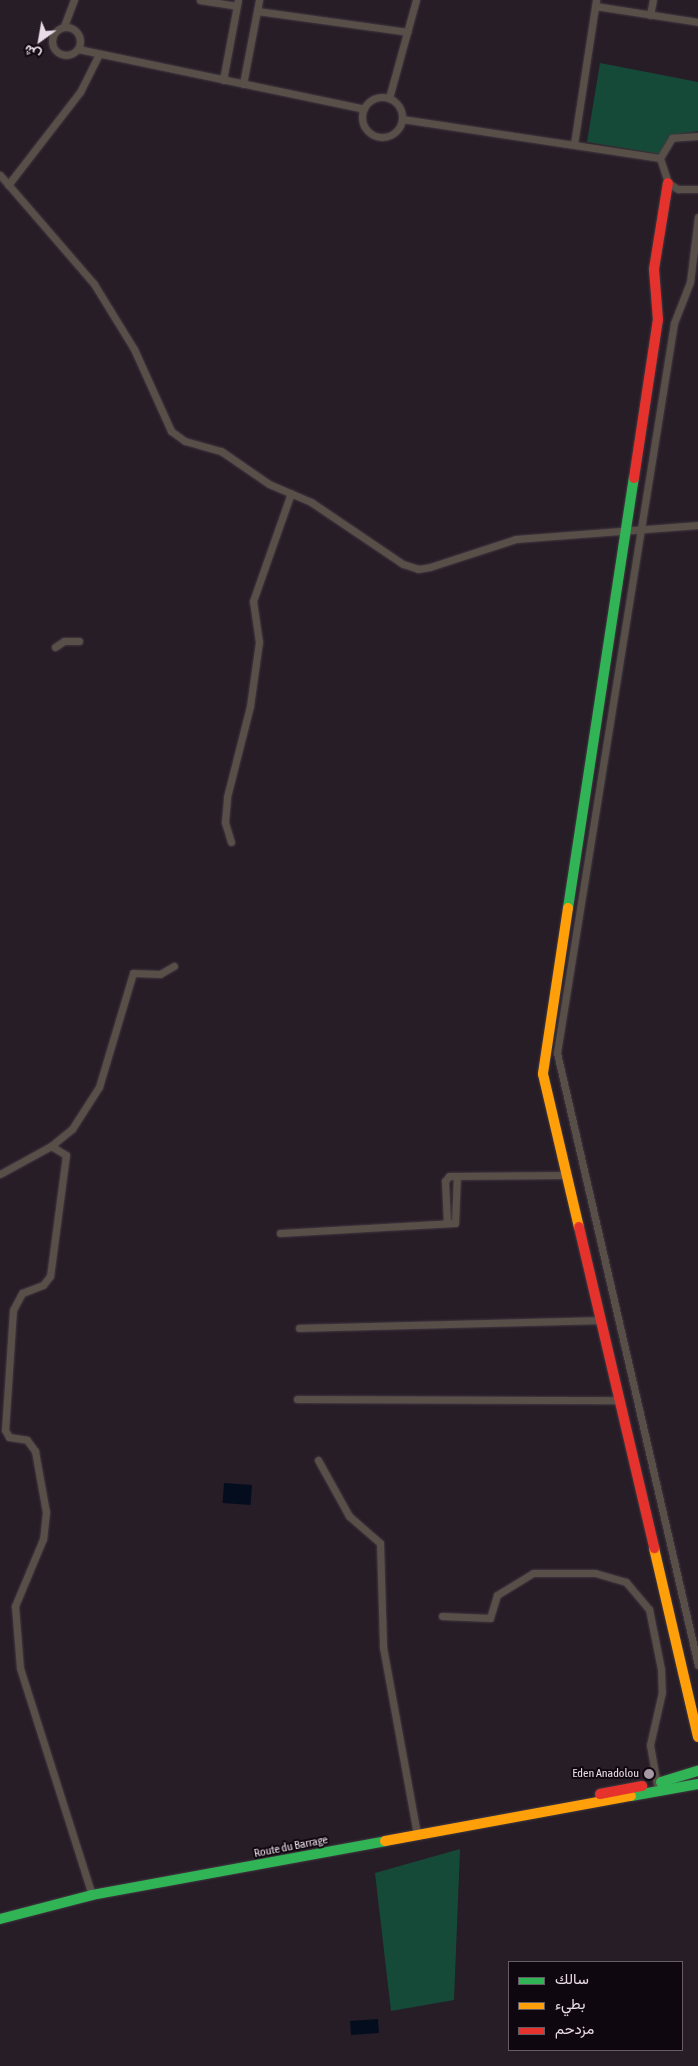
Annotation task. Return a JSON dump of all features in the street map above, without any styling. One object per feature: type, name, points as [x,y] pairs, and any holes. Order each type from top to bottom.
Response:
[{"type":"street","points":[[74,0],[64,26],[52,34],[53,48],[66,56],[78,49],[364,109]]},
{"type":"street","points":[[200,0],[237,3],[222,80]]},
{"type":"street","points":[[243,84],[258,0]]},
{"type":"street","points":[[389,98],[416,0]]},
{"type":"street","points":[[650,15],[652,0]]},
{"type":"street","points":[[574,144],[596,3],[650,15],[698,22]]},
{"type":"street","points":[[257,11],[408,32]]},
{"type":"street","points":[[64,26],[76,30],[78,49]]},
{"type":"street","points":[[8,186],[80,92],[99,54]]},
{"type":"street","points":[[379,97],[389,98],[399,106],[402,119],[392,135],[382,137],[366,128],[364,109],[379,97]]},
{"type":"street","points":[[402,119],[660,158]]},
{"type":"street","points":[[698,136],[672,138],[660,158],[668,182],[654,269],[658,320],[628,530],[543,1063],[566,1175],[698,1737]]},
{"type":"street","points":[[0,175],[99,291],[134,349],[171,432],[184,441],[221,451],[269,484],[291,493],[418,570],[516,539],[698,525]]},
{"type":"street","points":[[668,182],[678,189],[698,189]]},
{"type":"street","points":[[698,217],[688,287],[675,317],[557,1054],[698,1665]]},
{"type":"street","points":[[231,842],[225,822],[227,797],[250,706],[259,642],[253,601],[291,493]]},
{"type":"street","points":[[55,647],[64,641],[80,641]]},
{"type":"street","points":[[0,1174],[51,1146],[72,1129],[99,1087],[133,973],[160,974],[174,966]]},
{"type":"street","points":[[51,1146],[66,1156],[68,1166],[50,1276],[43,1285],[20,1295],[12,1319],[5,1430],[9,1437],[28,1440],[35,1451],[46,1512],[43,1539],[18,1599],[14,1624],[24,1684],[92,1896]]},
{"type":"street","points":[[447,1223],[445,1181],[457,1176],[566,1175]]},
{"type":"street","points":[[280,1234],[447,1223],[458,1219],[457,1176]]},
{"type":"street","points":[[299,1328],[600,1320]]},
{"type":"street","points":[[297,1398],[619,1400]]},
{"type":"street","points":[[318,1460],[349,1516],[380,1543],[383,1647],[417,1835]]},
{"type":"street","points":[[442,1616],[490,1618],[497,1595],[533,1573],[595,1573],[626,1582],[649,1609],[661,1670],[662,1692],[650,1745],[657,1783]]},
{"type":"street","name":"Route du Barrage","points":[[588,1801],[598,1795],[657,1783],[698,1771]]},
{"type":"street","name":"Route du Barrage","points":[[0,1919],[92,1896],[588,1801],[698,1784]]},
{"type":"green space","points":[[600,63],[698,82],[698,131],[678,134],[660,154],[587,142]]},
{"type":"green space","points":[[460,1849],[454,2000],[391,2011],[375,1873]]},
{"type":"water","points":[[224,1483],[252,1485],[251,1505],[223,1503]]},
{"type":"water","points":[[378,2019],[379,2033],[351,2035],[350,2021]]},
{"type":"traffic: fast","points":[[568,908],[634,478]]},
{"type":"traffic: fast","points":[[661,1782],[698,1771]]},
{"type":"traffic: fast","points":[[631,1796],[698,1784]]},
{"type":"traffic: fast","points":[[0,1919],[92,1895],[385,1841]]},
{"type":"traffic: slow","points":[[568,908],[543,1074],[579,1227]]},
{"type":"traffic: slow","points":[[654,1548],[698,1737]]},
{"type":"traffic: slow","points":[[385,1841],[631,1796]]},
{"type":"traffic: jam","points":[[634,478],[658,320],[654,269],[668,183]]},
{"type":"traffic: jam","points":[[579,1227],[654,1548]]},
{"type":"traffic: jam","points":[[600,1794],[642,1786]]},
{"type":"place","name":"Eden Anadolou","points":[[649,1774]]}]
